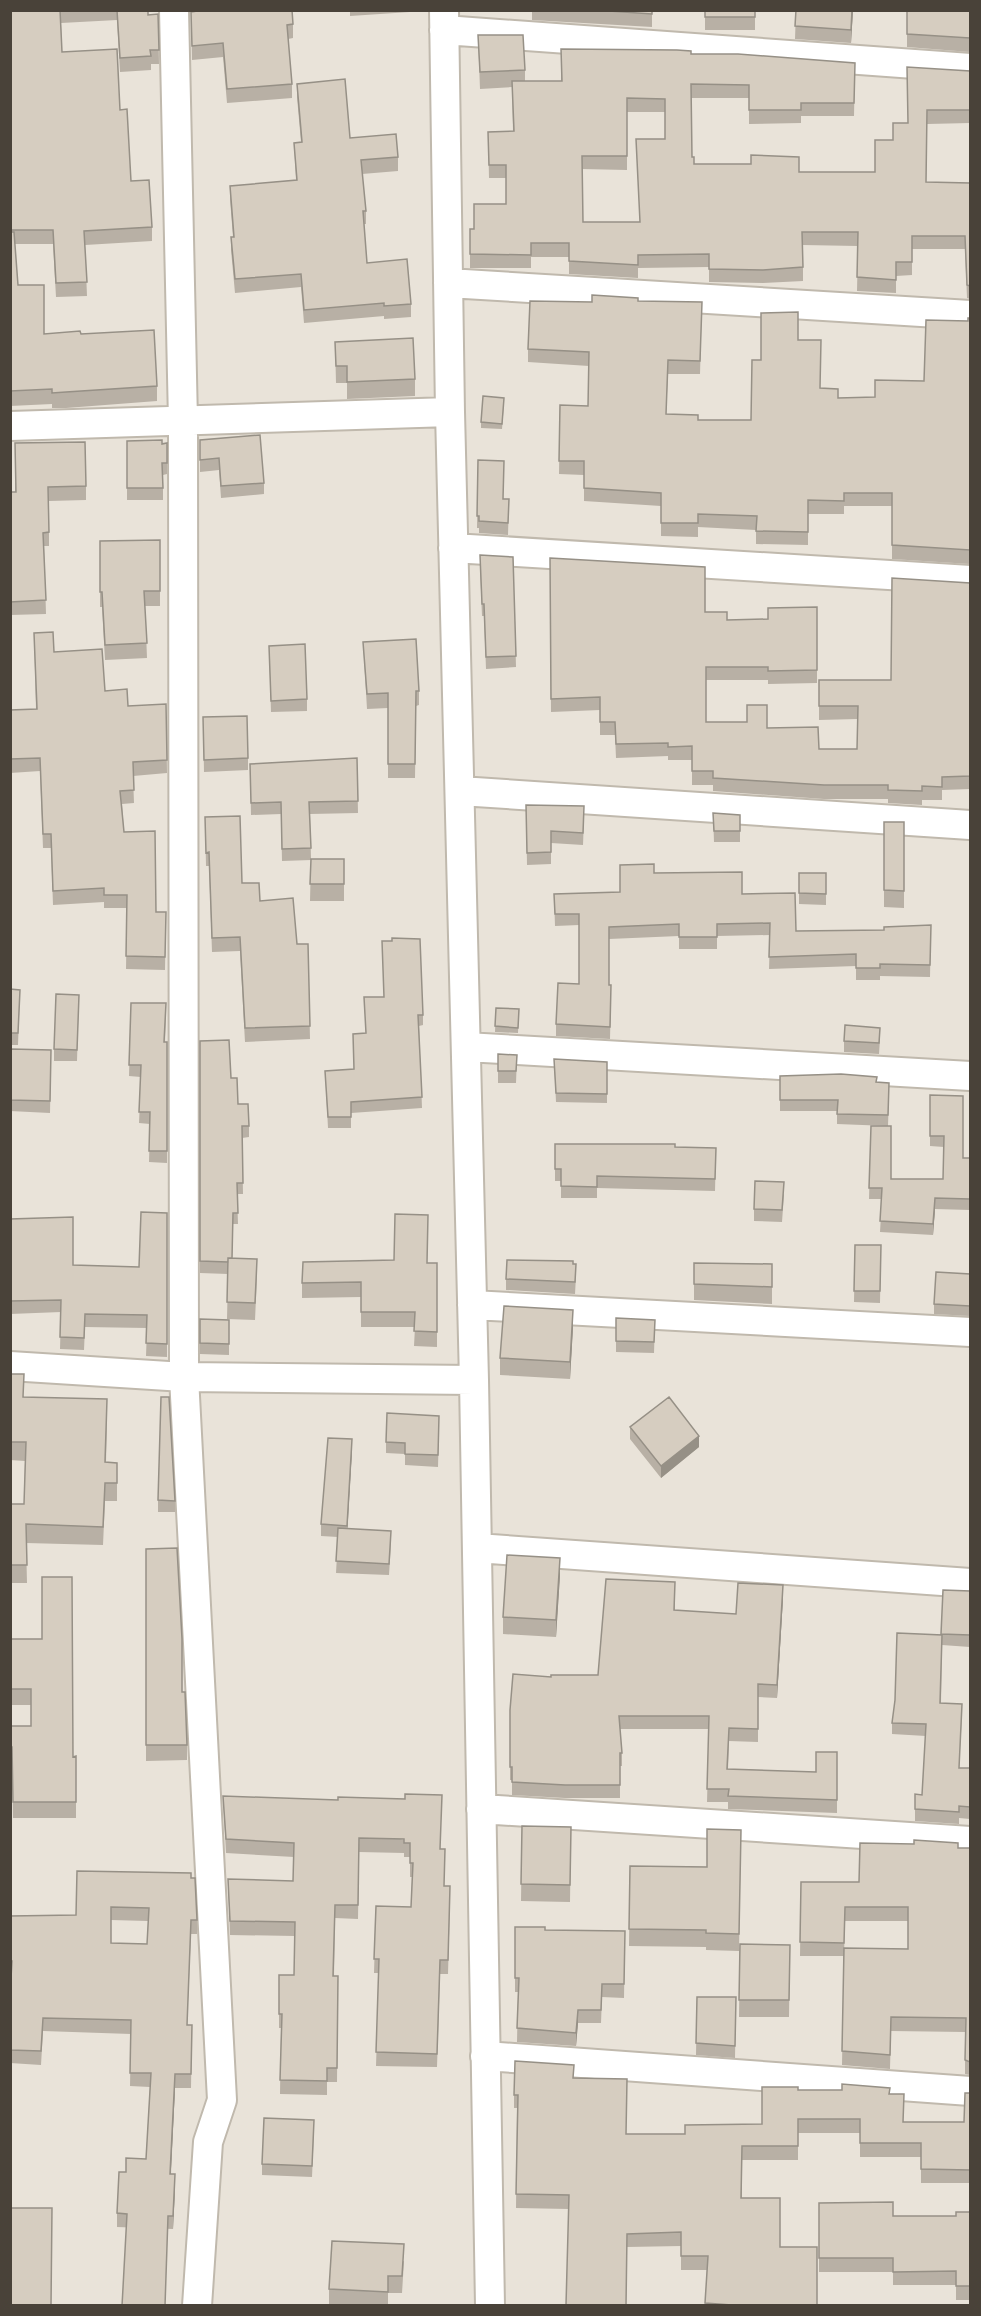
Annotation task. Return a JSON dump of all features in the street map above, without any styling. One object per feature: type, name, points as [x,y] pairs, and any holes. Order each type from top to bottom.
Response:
[{"type":"street","points":[[174,10],[183,421],[184,1377],[222,2100],[208,2142],[197,2306]]},
{"type":"street","points":[[490,2306],[474,1380],[450,412],[444,20],[970,68]]},
{"type":"street","points":[[448,283],[970,315]]},
{"type":"street","points":[[10,426],[450,412]]},
{"type":"street","points":[[453,548],[970,579]]},
{"type":"street","points":[[460,791],[970,825]]},
{"type":"street","points":[[466,1047],[970,1076]]},
{"type":"street","points":[[472,1305],[970,1332]]},
{"type":"street","points":[[10,1366],[184,1377],[474,1380]]},
{"type":"street","points":[[477,1548],[970,1583]]},
{"type":"street","points":[[482,1809],[970,1841]]},
{"type":"street","points":[[485,2056],[970,2091]]},
{"type":"shaded area","points":[[11,11],[970,11],[970,2305],[11,2305]]},
{"type":"building","points":[[10,10],[60,10],[62,52],[117,49],[120,110],[127,109],[131,181],[149,180],[152,227],[84,231],[87,282],[56,283],[53,230],[10,230]]},
{"type":"building","points":[[117,10],[148,10],[148,15],[158,14],[159,50],[150,50],[151,56],[120,58]]},
{"type":"building","points":[[292,10],[293,24],[287,25],[292,84],[227,89],[223,43],[192,46],[191,12]]},
{"type":"building","points":[[594,10],[652,10],[652,14]]},
{"type":"building","points":[[705,10],[755,10],[755,17],[705,17]]},
{"type":"building","points":[[796,10],[852,10],[851,30],[795,26]]},
{"type":"building","points":[[907,10],[970,10],[970,38],[907,34]]},
{"type":"building","points":[[478,35],[523,35],[525,70],[480,72]]},
{"type":"building","points":[[561,49],[677,50],[691,51],[691,54],[738,54],[855,63],[854,103],[801,103],[801,110],[749,110],[749,85],[691,84],[692,157],[694,157],[694,164],[751,164],[751,155],[799,157],[799,172],[875,172],[875,140],[893,140],[893,123],[908,123],[907,67],[970,71],[970,110],[927,110],[926,182],[970,183],[970,286],[967,285],[965,236],[912,236],[912,262],[896,262],[896,280],[857,277],[858,232],[802,232],[803,267],[763,270],[709,269],[709,254],[638,255],[638,265],[569,261],[569,243],[531,243],[531,255],[470,254],[470,229],[474,229],[474,204],[506,204],[506,165],[489,165],[488,132],[514,131],[512,81],[562,81]],"holes":[[[627,98],[665,99],[665,139],[636,139],[640,222],[583,222],[582,156],[627,156]]]},
{"type":"building","points":[[345,79],[350,138],[396,134],[398,157],[361,160],[366,211],[363,211],[367,263],[407,259],[411,304],[384,306],[384,303],[304,310],[301,274],[235,279],[230,186],[297,180],[294,143],[302,142],[297,84]]},
{"type":"building","points":[[10,232],[14,232],[18,285],[44,285],[44,334],[154,330],[157,386],[52,393],[52,389],[10,391]]},
{"type":"building","points":[[592,295],[638,298],[638,301],[702,302],[700,361],[668,360],[666,414],[698,415],[698,420],[751,420],[752,360],[761,360],[761,313],[798,312],[798,340],[821,340],[820,388],[838,389],[838,398],[875,397],[875,380],[924,381],[926,320],[968,321],[970,318],[970,550],[892,545],[892,493],[844,493],[844,501],[808,500],[808,532],[756,531],[757,516],[698,514],[698,523],[661,523],[661,493],[584,488],[584,461],[559,461],[560,405],[588,406],[589,352],[528,349],[530,301],[592,302]]},
{"type":"building","points":[[413,338],[415,379],[347,382],[347,366],[336,366],[335,342]]},
{"type":"building","points":[[483,396],[504,398],[502,424],[481,422]]},
{"type":"building","points":[[260,435],[264,483],[221,486],[219,458],[200,460],[200,440]]},
{"type":"building","points":[[162,440],[162,444],[167,443],[167,463],[162,463],[163,488],[127,488],[127,441]]},
{"type":"building","points":[[85,442],[86,486],[48,487],[49,532],[43,533],[46,600],[10,602],[10,492],[16,492],[15,443]]},
{"type":"building","points":[[478,460],[504,461],[503,499],[509,499],[508,523],[479,521],[479,516],[477,516]]},
{"type":"building","points":[[160,540],[160,591],[144,591],[147,643],[105,645],[102,592],[100,592],[100,541]]},
{"type":"building","points":[[480,555],[513,557],[516,656],[486,657]]},
{"type":"building","points":[[550,558],[705,567],[705,612],[727,612],[727,620],[768,619],[768,608],[817,607],[817,670],[768,671],[768,667],[706,667],[706,722],[747,722],[747,705],[767,705],[767,728],[818,727],[819,749],[857,749],[858,706],[819,706],[819,680],[891,680],[892,578],[970,583],[970,776],[942,777],[942,787],[922,786],[922,791],[888,790],[888,785],[824,785],[713,778],[713,771],[692,771],[692,746],[668,747],[668,743],[616,744],[615,722],[600,722],[600,697],[551,699]]},
{"type":"building","points":[[53,632],[54,652],[102,649],[105,691],[127,689],[128,706],[166,704],[167,760],[133,762],[134,790],[120,791],[124,832],[155,831],[156,912],[166,912],[165,957],[126,956],[127,895],[104,895],[104,888],[53,891],[51,834],[43,834],[40,758],[10,759],[10,710],[37,709],[34,633]]},
{"type":"building","points":[[416,639],[419,691],[416,691],[415,764],[388,764],[388,693],[367,694],[363,642]]},
{"type":"building","points":[[305,644],[307,699],[271,701],[269,646]]},
{"type":"building","points":[[247,716],[248,758],[204,760],[203,717]]},
{"type":"building","points":[[357,758],[358,801],[309,802],[311,848],[282,849],[281,802],[251,803],[250,764]]},
{"type":"building","points":[[526,805],[584,806],[583,833],[551,831],[551,852],[527,853]]},
{"type":"building","points":[[713,813],[740,815],[740,831],[714,831]]},
{"type":"building","points":[[240,816],[242,883],[259,883],[260,901],[293,898],[297,944],[308,944],[310,1026],[245,1028],[240,937],[212,938],[209,852],[206,853],[205,817]]},
{"type":"building","points":[[884,822],[904,822],[904,891],[884,890]]},
{"type":"building","points":[[311,859],[344,859],[344,884],[310,884]]},
{"type":"building","points":[[654,864],[654,873],[742,872],[742,894],[795,893],[796,931],[884,930],[884,927],[931,925],[930,965],[880,964],[880,968],[856,968],[856,954],[769,957],[770,923],[717,924],[717,937],[679,937],[679,924],[609,927],[610,1027],[556,1024],[558,983],[579,984],[579,914],[555,914],[554,894],[620,892],[620,865]]},
{"type":"building","points":[[799,873],[826,873],[826,894],[799,893]]},
{"type":"building","points":[[392,938],[420,939],[423,1015],[418,1015],[422,1097],[351,1102],[351,1117],[328,1117],[325,1071],[354,1069],[353,1034],[366,1033],[364,997],[384,997],[382,941],[392,941]]},
{"type":"building","points":[[10,989],[20,990],[18,1033],[10,1033]]},
{"type":"building","points":[[56,994],[79,995],[77,1050],[54,1049]]},
{"type":"building","points":[[131,1003],[166,1003],[164,1042],[167,1042],[167,1151],[149,1151],[150,1112],[139,1112],[141,1065],[129,1065]]},
{"type":"building","points":[[496,1008],[519,1009],[518,1028],[495,1026]]},
{"type":"building","points":[[845,1025],[880,1028],[879,1043],[844,1041]]},
{"type":"building","points":[[229,1040],[231,1078],[237,1078],[238,1104],[248,1104],[249,1126],[242,1126],[243,1183],[237,1183],[238,1213],[233,1213],[232,1258],[228,1258],[228,1262],[200,1261],[200,1041]]},
{"type":"building","points":[[11,1049],[51,1050],[50,1101],[10,1100]]},
{"type":"building","points":[[498,1054],[517,1055],[516,1071],[498,1071]]},
{"type":"building","points":[[554,1059],[607,1062],[607,1094],[556,1093]]},
{"type":"building","points":[[841,1074],[877,1077],[876,1082],[889,1083],[888,1115],[837,1114],[838,1100],[780,1100],[780,1076]]},
{"type":"building","points":[[930,1095],[963,1096],[963,1158],[970,1158],[970,1199],[935,1198],[933,1224],[880,1221],[882,1188],[869,1188],[871,1126],[891,1126],[891,1179],[943,1179],[944,1136],[930,1136]]},
{"type":"building","points":[[555,1144],[675,1144],[675,1147],[716,1148],[715,1179],[597,1176],[597,1187],[561,1186],[561,1169],[555,1169]]},
{"type":"building","points":[[755,1181],[784,1182],[782,1210],[754,1209]]},
{"type":"building","points":[[141,1212],[167,1213],[167,1344],[146,1343],[147,1315],[85,1314],[84,1338],[60,1337],[61,1300],[10,1301],[10,1219],[73,1217],[73,1265],[139,1267]]},
{"type":"building","points":[[395,1214],[428,1215],[427,1263],[437,1263],[437,1332],[414,1331],[415,1312],[361,1312],[361,1282],[302,1283],[303,1262],[394,1260]]},
{"type":"building","points":[[855,1245],[881,1245],[880,1291],[854,1291]]},
{"type":"building","points":[[228,1258],[257,1259],[255,1303],[227,1302]]},
{"type":"building","points":[[507,1260],[573,1261],[573,1264],[576,1264],[575,1282],[506,1279]]},
{"type":"building","points":[[694,1263],[772,1264],[772,1287],[694,1284]]},
{"type":"building","points":[[936,1272],[970,1274],[970,1306],[934,1304]]},
{"type":"building","points":[[504,1306],[573,1310],[570,1362],[500,1358]]},
{"type":"building","points":[[616,1318],[655,1320],[654,1342],[616,1341]]},
{"type":"building","points":[[200,1319],[229,1320],[229,1344],[200,1343]]},
{"type":"building","points":[[10,1374],[24,1374],[23,1397],[107,1399],[105,1462],[117,1463],[117,1483],[105,1483],[103,1527],[26,1524],[27,1565],[10,1565],[10,1504],[24,1504],[26,1442],[10,1442]]},
{"type":"building","points":[[161,1397],[169,1397],[175,1501],[158,1500]]},
{"type":"building","points":[[669,1397],[699,1436],[661,1466],[630,1427]]},
{"type":"building","points":[[387,1413],[439,1416],[438,1455],[405,1454],[405,1443],[386,1442]]},
{"type":"building","points":[[328,1438],[352,1439],[347,1526],[321,1524]]},
{"type":"building","points":[[338,1528],[391,1531],[389,1564],[336,1561]]},
{"type":"building","points":[[177,1548],[182,1639],[182,1692],[185,1692],[187,1745],[146,1745],[146,1549]]},
{"type":"building","points":[[507,1555],[560,1558],[556,1620],[503,1617]]},
{"type":"building","points":[[42,1577],[72,1577],[73,1757],[76,1756],[76,1802],[13,1802],[10,1726],[31,1726],[31,1689],[10,1689],[10,1639],[42,1639]]},
{"type":"building","points":[[606,1579],[675,1582],[674,1610],[736,1614],[738,1583],[783,1585],[777,1685],[758,1684],[758,1729],[729,1728],[727,1769],[816,1772],[816,1752],[837,1752],[837,1800],[728,1796],[729,1789],[707,1789],[709,1716],[619,1716],[622,1753],[620,1753],[620,1785],[512,1782],[510,1710],[513,1674],[551,1677],[551,1675],[598,1675]]},
{"type":"building","points":[[943,1590],[970,1591],[970,1635],[941,1634]]},
{"type":"building","points":[[897,1633],[942,1635],[940,1703],[962,1704],[959,1768],[970,1768],[970,1807],[959,1806],[959,1812],[915,1809],[915,1794],[922,1795],[926,1724],[892,1723]]},
{"type":"building","points":[[405,1794],[442,1795],[440,1849],[445,1849],[444,1886],[450,1886],[448,1960],[440,1960],[437,2054],[376,2052],[379,1959],[374,1959],[376,1906],[411,1907],[413,1863],[410,1863],[410,1843],[404,1843],[404,1839],[359,1838],[358,1905],[335,1905],[333,1976],[338,1976],[337,2068],[327,2068],[327,2081],[280,2080],[282,2014],[279,2014],[279,1975],[294,1975],[295,1922],[230,1921],[228,1879],[293,1881],[294,1843],[226,1839],[223,1796],[338,1800],[338,1797],[405,1799]]},
{"type":"building","points":[[522,1826],[571,1827],[570,1885],[521,1884]]},
{"type":"building","points":[[707,1829],[741,1830],[739,1934],[706,1933],[706,1930],[629,1929],[630,1866],[707,1867]]},
{"type":"building","points":[[914,1840],[958,1843],[958,1848],[970,1848],[970,2062],[965,2060],[966,2018],[891,2017],[890,2055],[842,2051],[844,1948],[908,1949],[908,1907],[845,1907],[844,1943],[800,1942],[801,1882],[859,1882],[860,1843],[914,1844]]},
{"type":"building","points":[[77,1871],[191,1873],[191,1878],[195,1878],[197,1920],[191,1920],[187,2025],[192,2025],[191,2074],[175,2074],[170,2174],[175,2174],[173,2216],[168,2216],[165,2306],[122,2306],[127,2214],[117,2213],[119,2172],[126,2172],[126,2158],[146,2159],[151,2073],[130,2073],[131,2020],[43,2018],[41,2051],[10,2050],[12,1961],[10,1961],[10,1916],[76,1915]],"holes":[[[111,1907],[149,1908],[147,1944],[111,1943]]]},
{"type":"building","points":[[515,1927],[545,1927],[545,1930],[625,1931],[624,1984],[602,1984],[601,2010],[578,2010],[576,2033],[517,2028],[519,1978],[515,1978]]},
{"type":"building","points":[[740,1944],[790,1945],[789,2000],[739,2000]]},
{"type":"building","points":[[697,1997],[736,1997],[735,2046],[696,2043]]},
{"type":"building","points":[[515,2061],[574,2065],[573,2078],[627,2079],[626,2134],[685,2134],[685,2125],[762,2124],[762,2087],[842,2090],[842,2084],[890,2088],[889,2094],[904,2094],[903,2122],[964,2122],[965,2093],[970,2093],[970,2170],[921,2169],[921,2143],[860,2143],[860,2119],[798,2119],[798,2146],[742,2146],[741,2198],[780,2198],[780,2247],[817,2247],[817,2306],[745,2306],[705,2303],[708,2256],[681,2256],[681,2232],[627,2234],[626,2306],[566,2305],[569,2195],[516,2194],[518,2095],[514,2095]]},
{"type":"building","points":[[264,2118],[314,2120],[312,2166],[262,2164]]},
{"type":"building","points":[[893,2202],[893,2216],[956,2216],[956,2212],[970,2212],[970,2286],[956,2286],[956,2271],[893,2272],[893,2258],[819,2258],[819,2203]]},
{"type":"building","points":[[10,2208],[52,2208],[51,2306],[10,2306]]},
{"type":"building","points":[[332,2241],[404,2244],[402,2276],[388,2276],[388,2292],[329,2289]]}]
